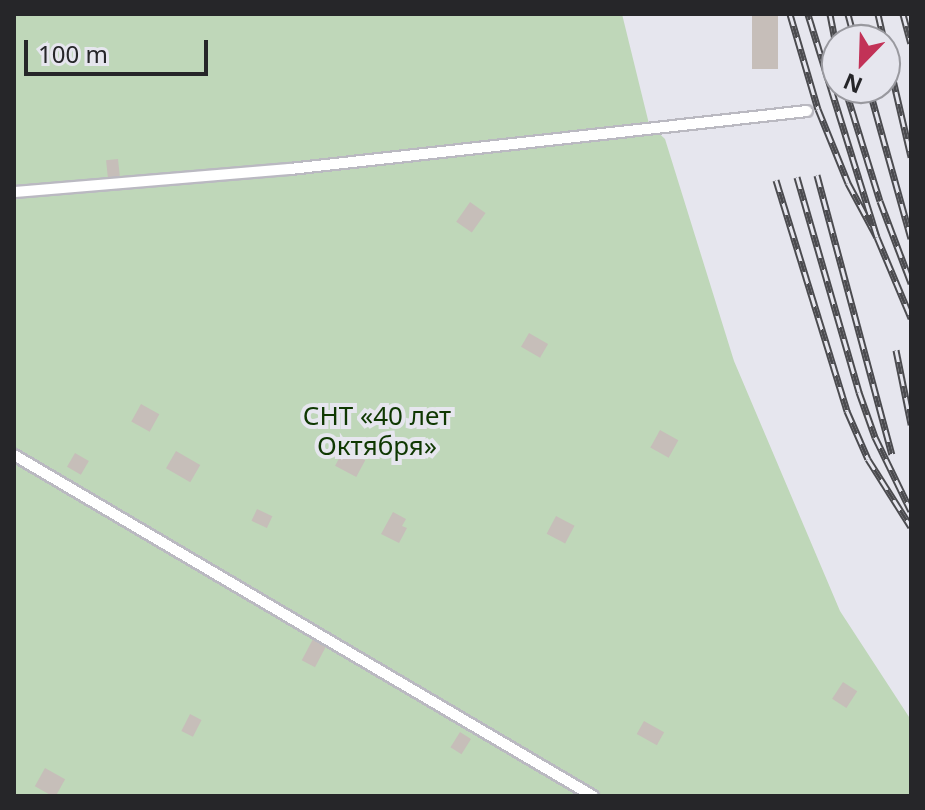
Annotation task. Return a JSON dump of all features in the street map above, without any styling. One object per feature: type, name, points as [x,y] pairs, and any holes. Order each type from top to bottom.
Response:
[{"type":"street","points":[[14,192],[290,169],[807,111]]},
{"type":"street","points":[[14,455],[593,796]]},
{"type":"green space","name":"СНТ «40 лет Октября»","points":[[14,14],[622,14],[649,124],[665,139],[734,361],[840,611],[911,720],[911,796],[14,796]]},
{"type":"building","points":[[752,14],[778,14],[778,69],[752,69]]},
{"type":"building","points":[[118,159],[120,177],[108,178],[106,160]]},
{"type":"building","points":[[470,202],[486,213],[472,233],[456,222]]},
{"type":"building","points":[[529,333],[548,344],[540,358],[521,347]]},
{"type":"building","points":[[141,404],[159,414],[150,432],[131,421]]},
{"type":"building","points":[[660,430],[678,440],[669,458],[650,447]]},
{"type":"building","points":[[344,449],[365,460],[356,477],[335,466]]},
{"type":"building","points":[[176,451],[200,465],[190,482],[166,468]]},
{"type":"building","points":[[75,453],[89,461],[81,475],[67,467]]},
{"type":"building","points":[[257,509],[272,516],[267,528],[252,521]]},
{"type":"building","points":[[393,512],[406,519],[402,526],[407,528],[399,543],[381,534]]},
{"type":"building","points":[[556,516],[575,526],[565,544],[547,534]]},
{"type":"building","points":[[313,639],[326,646],[315,667],[302,660]]},
{"type":"building","points":[[843,682],[857,691],[846,708],[832,699]]},
{"type":"building","points":[[190,714],[202,720],[193,737],[181,731]]},
{"type":"building","points":[[644,721],[664,732],[657,745],[637,734]]},
{"type":"building","points":[[460,732],[471,739],[461,754],[450,747]]},
{"type":"building","points":[[45,768],[65,779],[56,796],[35,786]]},
{"type":"railway","points":[[790,14],[818,109],[848,183],[877,237],[808,14]]},
{"type":"railway","points":[[830,14],[832,24]]},
{"type":"railway","points":[[848,14],[851,24]]},
{"type":"railway","points":[[878,14],[880,24]]},
{"type":"railway","points":[[903,14],[911,43]]},
{"type":"railway","points":[[850,104],[880,201],[911,283]]},
{"type":"railway","points":[[873,104],[911,238]]},
{"type":"railway","points":[[899,104],[911,157]]},
{"type":"railway","points":[[817,175],[892,454]]},
{"type":"railway","points":[[797,177],[859,392],[875,437],[911,511]]},
{"type":"railway","points":[[776,180],[847,411],[868,459],[911,527]]},
{"type":"railway","points":[[877,237],[911,318]]},
{"type":"railway","points":[[896,350],[911,424]]}]
